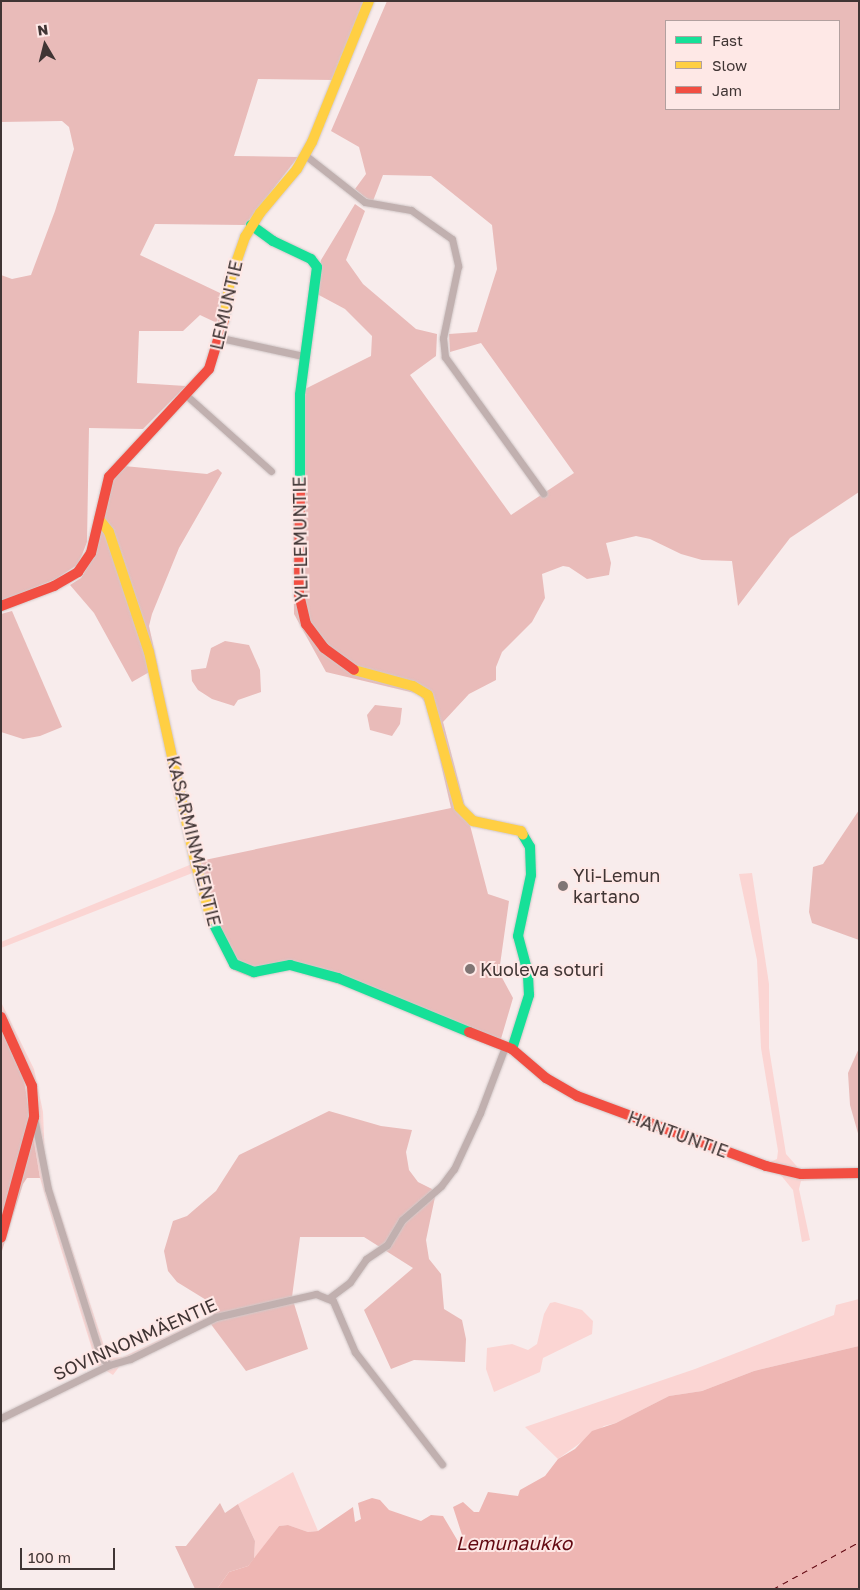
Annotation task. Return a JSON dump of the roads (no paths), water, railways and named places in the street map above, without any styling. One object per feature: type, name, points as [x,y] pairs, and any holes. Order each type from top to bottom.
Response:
[{"type":"street","name":"LEMUNTIE","points":[[1,606],[54,586],[78,572],[91,553],[104,492],[116,466],[209,369],[220,338],[234,264],[251,225],[305,155],[369,1]]},
{"type":"street","points":[[305,155],[365,202],[411,210],[452,239],[458,266],[443,338],[445,357],[543,493]]},
{"type":"street","name":"YLI-LEMUNTIE","points":[[251,225],[273,241],[311,259],[317,272],[303,356],[298,448],[301,609],[314,637],[336,659],[365,675],[413,686],[428,695],[459,807],[473,821],[510,827],[520,831],[526,838],[532,858],[531,875],[518,936],[528,973],[529,995],[509,1048]]},
{"type":"street","points":[[220,338],[303,356]]},
{"type":"street","points":[[186,395],[271,471]]},
{"type":"street","name":"KASARMINMÄENTIE","points":[[99,519],[108,532],[149,652],[196,865],[213,924],[234,964],[254,972],[290,965],[338,978],[509,1048]]},
{"type":"street","points":[[1,1018],[26,1069],[32,1086],[34,1117],[48,1189],[101,1357],[108,1365]]},
{"type":"street","points":[[442,1464],[355,1352],[336,1306],[329,1298],[350,1282],[366,1259],[387,1245],[402,1220],[441,1186],[454,1169],[509,1048]]},
{"type":"street","name":"HANTUNTIE","points":[[509,1048],[546,1078],[577,1096],[766,1166],[801,1174],[859,1173]]},
{"type":"street","points":[[1,1238],[34,1117]]},
{"type":"street","name":"SOVINNONMÄENTIE","points":[[1,1418],[108,1365],[119,1364],[223,1315],[316,1294],[329,1298]]},
{"type":"water","name":"Lemunaukko","points":[[859,1346],[859,1589],[217,1589],[229,1572],[248,1566],[279,1526],[288,1525],[308,1532],[318,1531],[353,1507],[355,1522],[361,1519],[358,1503],[372,1498],[380,1500],[389,1510],[421,1521],[431,1515],[443,1516],[459,1543],[463,1538],[453,1507],[463,1502],[474,1512],[479,1512],[488,1492],[518,1496],[520,1490],[545,1476],[558,1459],[575,1449],[592,1431],[616,1423],[669,1396],[702,1391],[754,1371]]},
{"type":"place","name":"Yli-Lemun kartano","points":[[563,886]]},
{"type":"place","name":"Kuoleva soturi","points":[[470,969]]}]
